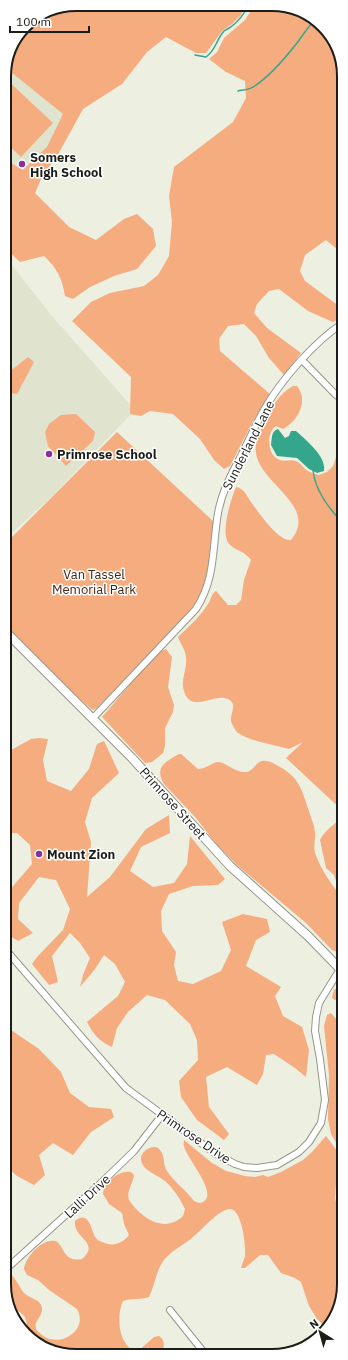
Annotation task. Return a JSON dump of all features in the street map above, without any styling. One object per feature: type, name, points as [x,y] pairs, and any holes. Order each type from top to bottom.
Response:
[{"type":"main road","name":"Primrose Street","points":[[11,637],[136,762],[230,866],[308,936],[337,966]]},
{"type":"street","name":"Sunderland Lane","points":[[93,718],[196,609],[202,599],[210,576],[218,513],[225,487],[264,410],[282,384],[302,360],[326,336],[337,328]]},
{"type":"street","points":[[302,360],[337,395]]},
{"type":"street","name":"Primrose Drive","points":[[11,957],[112,1074],[126,1088],[216,1154],[235,1164],[244,1167],[257,1168],[277,1165],[300,1152],[309,1142],[322,1118],[325,1100],[315,1032],[316,1017],[319,1003],[337,978]]},
{"type":"street","name":"Lalli Drive","points":[[11,1265],[134,1151],[162,1115]]},
{"type":"street","points":[[170,1310],[201,1349]]},
{"type":"shaded area","name":"Somers High School","points":[[13,61],[76,121],[11,198],[11,72]]},
{"type":"shaded area","name":"Primrose School","points":[[11,264],[51,315],[135,410],[50,498],[11,534]]},
{"type":"shaded area","points":[[278,429],[285,438],[289,436],[291,431],[296,431],[305,439],[315,449],[322,460],[324,471],[317,473],[309,469],[297,458],[277,456],[271,445],[273,433]]},
{"type":"green space","points":[[76,11],[243,11],[232,24],[222,31],[206,53],[196,53],[166,37],[147,52],[122,84],[83,109],[55,160],[44,172],[35,193],[69,227],[96,240],[124,219],[137,214],[153,229],[156,246],[137,269],[114,276],[90,287],[73,299],[65,296],[58,274],[44,256],[20,262],[11,254],[11,163],[23,170],[47,147],[63,114],[11,72],[13,59],[22,40],[30,30],[40,22],[63,12]]},
{"type":"green space","points":[[251,11],[272,11],[293,14],[315,27],[321,33],[335,59],[337,76],[337,249],[326,240],[305,255],[300,271],[305,281],[337,305],[337,320],[333,322],[308,311],[279,289],[269,291],[257,304],[254,313],[267,328],[301,353],[284,375],[269,358],[256,336],[244,324],[228,326],[219,339],[220,351],[270,394],[252,423],[230,466],[224,469],[214,460],[200,439],[173,414],[150,411],[141,416],[130,414],[131,377],[72,321],[91,302],[110,293],[144,286],[158,275],[169,256],[172,222],[169,196],[174,167],[233,122],[246,98],[245,81],[226,72],[209,59],[217,52],[224,38],[245,20]]},
{"type":"green space","points":[[11,84],[53,123],[21,157],[11,148]]},
{"type":"green space","points":[[28,357],[34,362],[17,394],[11,393],[11,370]]},
{"type":"green space","points":[[293,386],[297,386],[302,398],[302,404],[293,421],[283,429],[276,426],[270,434],[269,444],[273,454],[276,458],[282,461],[296,461],[308,471],[319,475],[327,472],[333,466],[337,454],[337,805],[286,758],[303,742],[289,749],[247,738],[236,731],[231,721],[233,703],[231,701],[228,699],[217,698],[195,702],[186,696],[183,686],[186,657],[178,637],[194,622],[216,591],[228,605],[236,605],[241,600],[244,580],[251,560],[249,557],[229,544],[226,532],[227,516],[236,487],[242,489],[265,521],[281,537],[291,540],[298,528],[298,516],[293,506],[286,495],[267,475],[260,464],[256,453],[258,436],[270,411],[280,396]]},
{"type":"green space","points":[[76,414],[95,432],[93,441],[66,466],[48,446],[45,432],[49,424],[61,415]]},
{"type":"green space","name":"Van Tassel Memorial Park","points":[[117,432],[214,522],[208,579],[199,598],[187,614],[97,708],[93,710],[66,686],[11,632],[11,538]]},
{"type":"green space","points":[[166,649],[172,657],[168,687],[174,705],[173,712],[165,728],[165,746],[163,753],[152,762],[145,763],[102,717],[158,652]]},
{"type":"green space","points":[[31,739],[48,739],[43,760],[47,781],[71,791],[89,769],[97,744],[104,741],[119,773],[92,798],[85,822],[91,842],[87,897],[110,877],[146,829],[169,815],[170,833],[141,847],[130,871],[153,887],[174,883],[187,864],[190,836],[225,879],[218,885],[193,886],[169,894],[161,911],[162,931],[176,952],[174,965],[178,981],[193,984],[221,971],[231,950],[222,922],[243,914],[267,919],[270,932],[256,940],[246,966],[281,987],[275,996],[283,1016],[302,1027],[309,1050],[306,1077],[274,1054],[266,1055],[263,1074],[257,1085],[227,1067],[206,1077],[209,1107],[229,1134],[224,1140],[197,1120],[181,1097],[179,1081],[198,1060],[197,1040],[190,1024],[165,1000],[147,995],[128,1012],[117,1028],[112,1047],[97,1037],[87,1022],[118,996],[125,982],[115,964],[104,955],[80,987],[90,958],[80,943],[70,933],[52,956],[58,982],[49,985],[32,964],[63,930],[70,909],[56,880],[39,877],[19,903],[18,919],[33,933],[18,941],[11,937],[11,888],[32,864],[30,845],[17,833],[11,833],[11,750]]},
{"type":"green space","points":[[181,754],[198,769],[221,762],[242,772],[252,770],[260,762],[268,761],[287,771],[296,780],[302,791],[314,826],[314,850],[317,859],[327,878],[337,891],[337,952],[332,950],[306,923],[237,865],[217,845],[196,818],[164,784],[160,773],[162,766],[169,760]]},
{"type":"green space","points":[[337,822],[337,884],[334,875],[326,868],[320,840]]},
{"type":"green space","points":[[337,988],[337,999],[334,1000],[332,997],[334,990]]},
{"type":"green space","points":[[331,1013],[337,1020],[337,1144],[331,1134],[328,1119],[329,1075],[324,1026],[327,1015]]},
{"type":"green space","points":[[11,1030],[39,1049],[61,1072],[70,1093],[89,1107],[111,1109],[114,1117],[91,1132],[73,1155],[53,1143],[39,1155],[45,1175],[34,1185],[17,1176],[11,1171]]},
{"type":"green space","points":[[326,1136],[337,1151],[337,1182],[335,1198],[337,1206],[337,1288],[332,1309],[323,1324],[317,1319],[309,1306],[301,1282],[281,1273],[268,1255],[260,1255],[245,1268],[241,1268],[245,1256],[245,1244],[238,1215],[230,1209],[221,1212],[186,1243],[167,1256],[159,1268],[149,1297],[123,1301],[119,1322],[120,1330],[126,1344],[131,1349],[76,1349],[55,1346],[33,1333],[28,1328],[25,1317],[17,1311],[13,1301],[11,1284],[12,1275],[24,1293],[41,1305],[42,1312],[36,1328],[42,1335],[49,1339],[57,1340],[71,1335],[76,1330],[80,1317],[77,1309],[49,1290],[38,1280],[27,1275],[24,1269],[25,1265],[35,1250],[50,1241],[55,1241],[58,1243],[67,1256],[75,1259],[82,1259],[89,1248],[88,1244],[78,1232],[76,1227],[75,1221],[80,1218],[87,1220],[96,1239],[106,1244],[117,1244],[123,1241],[129,1235],[124,1224],[122,1213],[109,1204],[103,1194],[106,1185],[117,1175],[131,1172],[134,1175],[128,1197],[134,1207],[146,1218],[153,1222],[168,1224],[183,1216],[185,1209],[174,1191],[165,1181],[147,1169],[142,1163],[141,1156],[147,1149],[156,1147],[160,1150],[170,1175],[194,1201],[198,1203],[203,1202],[207,1198],[207,1191],[205,1183],[186,1151],[184,1140],[212,1163],[226,1171],[255,1177],[263,1175],[268,1177],[281,1172],[303,1160]]},
{"type":"green space","points":[[159,1336],[164,1342],[163,1349],[140,1349],[154,1337]]},
{"type":"waterway","points":[[195,55],[206,57],[214,48],[224,31],[237,21],[245,11]]},
{"type":"waterway","points":[[238,91],[251,88],[271,73],[288,55],[311,24]]},
{"type":"waterway","points":[[313,470],[314,478],[320,492],[337,516]]},
{"type":"place","name":"Somers High School","points":[[22,164]]},
{"type":"place","name":"Primrose School","points":[[49,454]]},
{"type":"place","name":"Mount Zion","points":[[39,854]]}]
